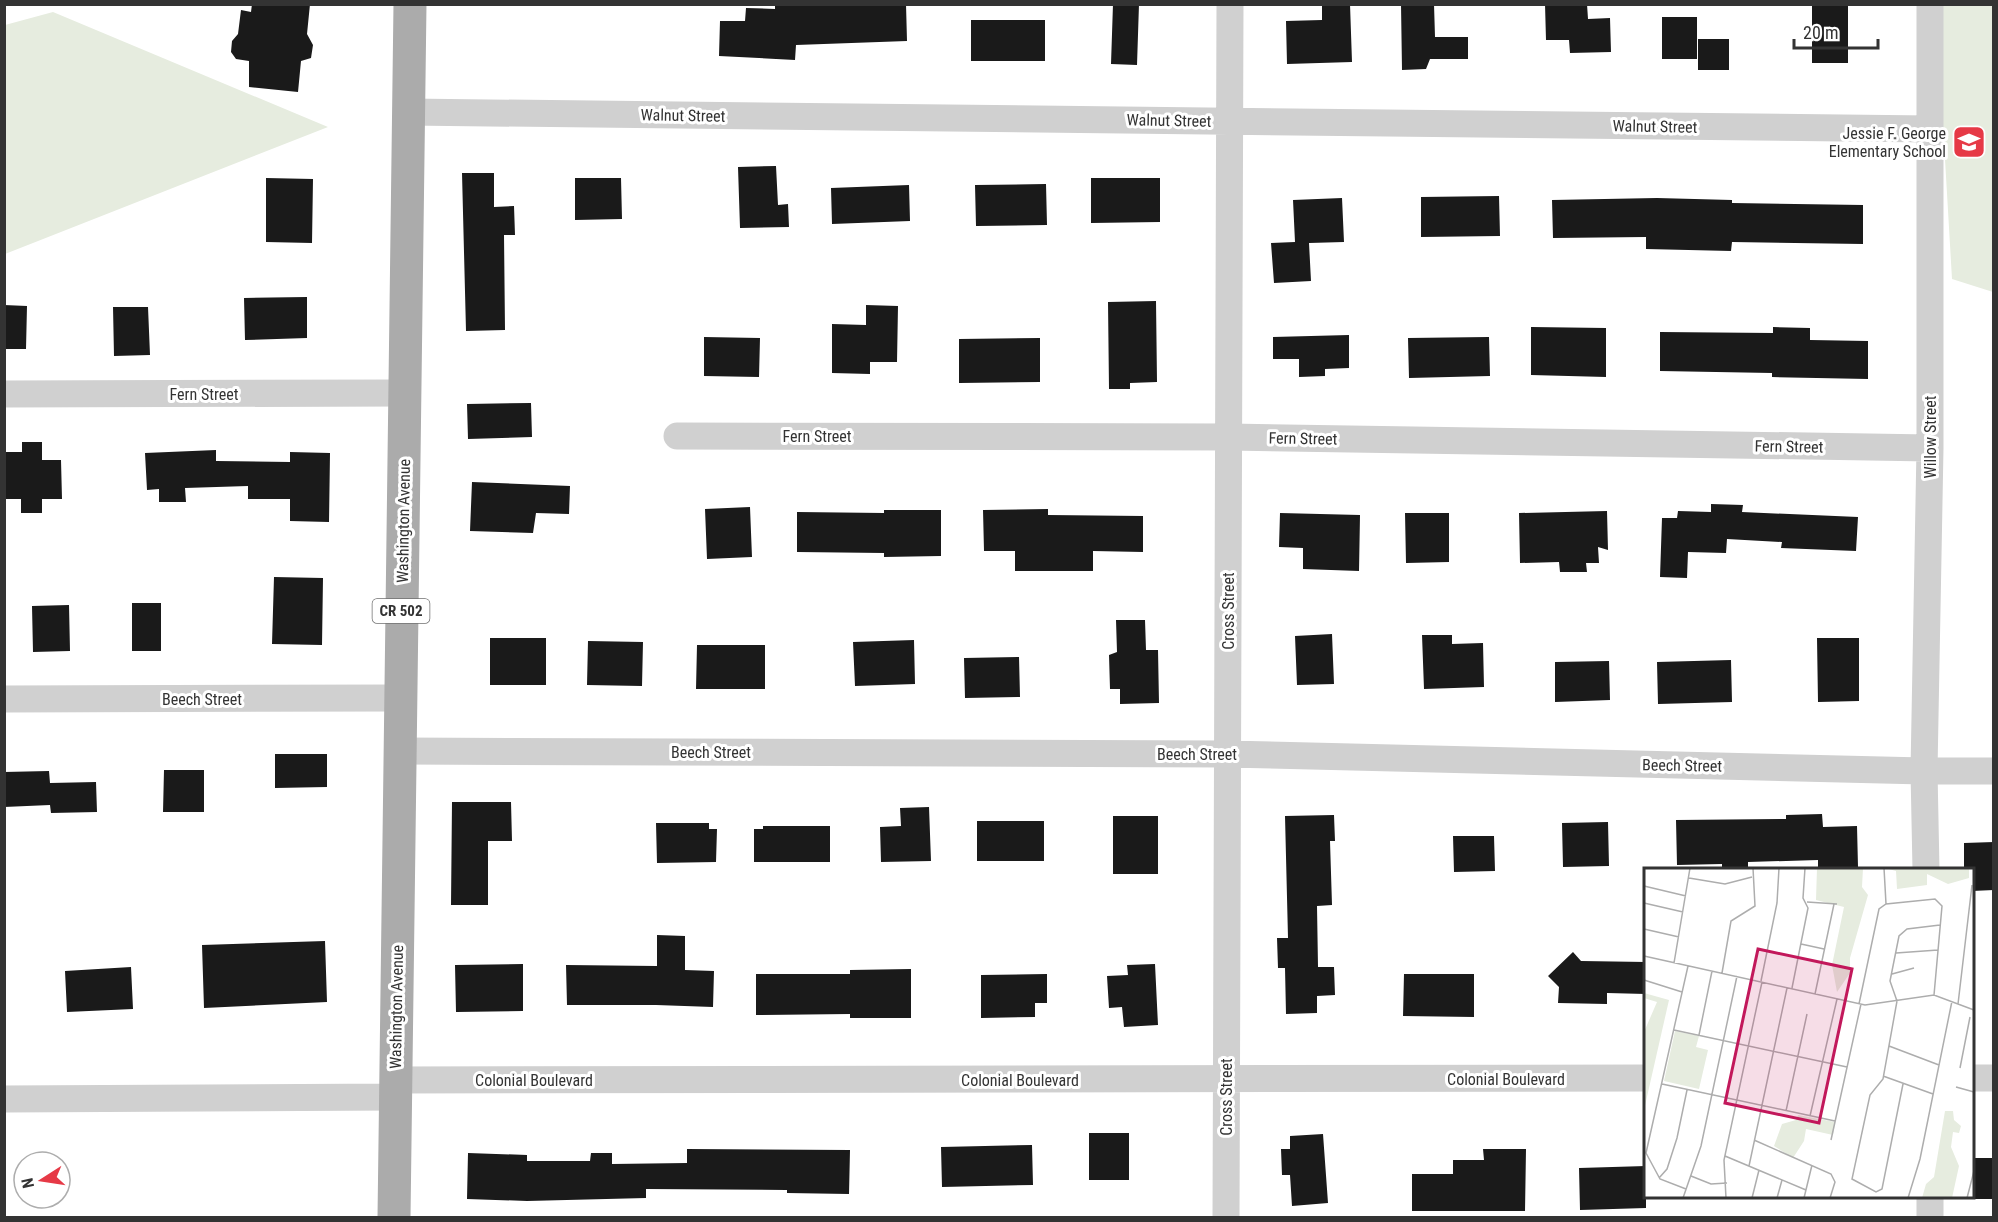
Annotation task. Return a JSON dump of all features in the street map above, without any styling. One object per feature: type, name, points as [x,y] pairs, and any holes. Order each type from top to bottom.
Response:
[{"type":"main road","name":"Washington Avenue","points":[[394,1218],[410,4]]},
{"type":"street","name":"Cross Street","points":[[1226,1218],[1230,4]]},
{"type":"street","name":"Willow Street","points":[[1926,868],[1924,771],[1930,448],[1930,4]]},
{"type":"street","name":"Walnut Street","points":[[408,112],[1930,129]]},
{"type":"street","name":"Fern Street","points":[[4,394],[404,393]]},
{"type":"street","name":"Fern Street","points":[[677,436],[1229,437],[1930,448]]},
{"type":"street","name":"Beech Street","points":[[4,699],[400,698]]},
{"type":"street","name":"Beech Street","points":[[399,752],[1227,754],[1994,771]]},
{"type":"street","name":"Colonial Boulevard","points":[[4,1099],[395,1088],[1226,1079],[1644,1078]]},
{"type":"street","points":[[1974,1078],[1994,1078]]},
{"type":"street","points":[[1930,1198],[1930,1218]]},
{"type":"shaded area","name":"Jessie F. George Elementary School","points":[[1936,5],[1993,5],[1993,292],[1952,279]]},
{"type":"shaded area","points":[[53,12],[328,127],[5,254],[5,25]]},
{"type":"building","points":[[252,4],[310,4],[307,34],[313,45],[311,58],[301,61],[298,92],[249,87],[249,61],[236,59],[231,52],[232,41],[238,34],[241,10],[251,12]]},
{"type":"building","points":[[775,4],[906,4],[907,41],[796,45],[795,60],[719,56],[720,21],[745,21],[746,8],[775,9]]},
{"type":"building","points":[[1113,4],[1139,4],[1137,65],[1111,64]]},
{"type":"building","points":[[1322,4],[1350,4],[1352,62],[1287,64],[1286,21],[1322,20]]},
{"type":"building","points":[[1401,4],[1434,4],[1435,37],[1468,37],[1468,59],[1430,59],[1426,69],[1402,70]]},
{"type":"building","points":[[1545,4],[1587,4],[1588,19],[1610,18],[1611,52],[1570,53],[1569,40],[1546,40]]},
{"type":"building","points":[[1812,4],[1848,4],[1848,63],[1812,63]]},
{"type":"building","points":[[1662,17],[1697,17],[1697,59],[1662,59]]},
{"type":"building","points":[[971,20],[1045,20],[1045,61],[971,61]]},
{"type":"building","points":[[1698,39],[1729,39],[1729,70],[1698,70]]},
{"type":"building","points":[[776,166],[778,205],[788,204],[789,227],[740,228],[738,167]]},
{"type":"building","points":[[462,173],[494,173],[494,207],[514,206],[515,235],[504,235],[505,330],[466,331]]},
{"type":"building","points":[[266,178],[313,179],[312,243],[266,242]]},
{"type":"building","points":[[575,178],[621,178],[622,219],[575,220]]},
{"type":"building","points":[[1091,178],[1160,178],[1160,222],[1091,223]]},
{"type":"building","points":[[1046,184],[1047,225],[976,226],[975,185]]},
{"type":"building","points":[[909,185],[910,221],[832,224],[831,188]]},
{"type":"building","points":[[1499,196],[1500,236],[1421,237],[1421,197]]},
{"type":"building","points":[[1342,198],[1344,242],[1309,243],[1311,281],[1274,283],[1271,243],[1295,242],[1293,200]]},
{"type":"building","points":[[1657,198],[1732,200],[1732,203],[1863,205],[1863,244],[1732,242],[1731,251],[1646,249],[1646,237],[1553,238],[1552,200]]},
{"type":"building","points":[[307,297],[307,338],[245,340],[244,298]]},
{"type":"building","points":[[1156,301],[1157,382],[1130,383],[1130,389],[1109,389],[1108,302]]},
{"type":"building","points":[[4,305],[27,306],[26,349],[4,349]]},
{"type":"building","points":[[866,305],[898,306],[897,362],[870,362],[870,374],[832,373],[832,324],[866,325]]},
{"type":"building","points":[[113,307],[148,307],[150,355],[114,356]]},
{"type":"building","points":[[1531,327],[1606,328],[1606,377],[1531,375]]},
{"type":"building","points":[[1773,327],[1810,328],[1810,340],[1868,341],[1868,379],[1772,377],[1772,373],[1660,371],[1660,332],[1773,333]]},
{"type":"building","points":[[1349,335],[1349,368],[1325,369],[1325,376],[1299,377],[1299,359],[1273,359],[1273,337]]},
{"type":"building","points":[[704,337],[760,338],[759,377],[704,376]]},
{"type":"building","points":[[1489,337],[1490,376],[1409,378],[1408,338]]},
{"type":"building","points":[[1040,338],[1040,382],[959,383],[959,339]]},
{"type":"building","points":[[531,403],[532,437],[468,439],[467,404]]},
{"type":"building","points":[[22,442],[42,442],[42,460],[61,460],[62,499],[42,499],[42,513],[21,513],[21,499],[4,499],[6,452],[22,452]]},
{"type":"building","points":[[216,450],[216,461],[290,462],[290,452],[330,453],[329,522],[290,521],[290,499],[248,499],[248,486],[185,488],[186,502],[159,502],[159,489],[147,490],[145,453]]},
{"type":"building","points":[[472,482],[570,486],[569,514],[536,513],[533,533],[470,531]]},
{"type":"building","points":[[1711,504],[1743,505],[1742,512],[1858,517],[1856,551],[1781,548],[1782,542],[1727,539],[1726,553],[1688,552],[1687,578],[1660,577],[1662,518],[1677,518],[1678,511],[1711,512]]},
{"type":"building","points":[[750,507],[752,557],[707,559],[705,509]]},
{"type":"building","points":[[1048,509],[1048,515],[1143,516],[1143,552],[1093,551],[1093,571],[1015,571],[1015,551],[984,551],[983,510]]},
{"type":"building","points":[[884,510],[941,510],[941,556],[884,557],[884,553],[797,552],[797,512],[884,513]]},
{"type":"building","points":[[1607,511],[1608,550],[1598,547],[1599,563],[1586,563],[1587,572],[1560,572],[1559,562],[1520,563],[1519,513]]},
{"type":"building","points":[[1280,513],[1360,515],[1359,571],[1303,569],[1303,548],[1279,547]]},
{"type":"building","points":[[1405,513],[1449,513],[1449,562],[1406,563]]},
{"type":"building","points":[[274,577],[323,578],[322,645],[272,644]]},
{"type":"building","points":[[132,603],[161,603],[161,651],[132,651]]},
{"type":"building","points":[[69,605],[70,651],[33,652],[32,606]]},
{"type":"building","points":[[1116,620],[1145,620],[1146,650],[1158,650],[1159,703],[1120,704],[1120,689],[1110,689],[1109,655],[1117,652]]},
{"type":"building","points":[[1332,634],[1334,684],[1297,685],[1295,636]]},
{"type":"building","points":[[1422,635],[1452,635],[1452,644],[1483,643],[1484,687],[1424,689]]},
{"type":"building","points":[[490,638],[546,638],[546,685],[490,685]]},
{"type":"building","points":[[1817,638],[1859,638],[1859,701],[1818,702]]},
{"type":"building","points":[[914,640],[915,684],[855,686],[853,642]]},
{"type":"building","points":[[588,641],[643,642],[642,686],[587,685]]},
{"type":"building","points":[[697,645],[765,645],[765,689],[696,689]]},
{"type":"building","points":[[1019,657],[1020,697],[965,698],[964,658]]},
{"type":"building","points":[[1731,660],[1732,702],[1658,704],[1657,662]]},
{"type":"building","points":[[1609,661],[1610,700],[1555,702],[1555,662]]},
{"type":"building","points":[[275,754],[327,754],[327,787],[275,788]]},
{"type":"building","points":[[164,770],[204,770],[204,812],[163,812]]},
{"type":"building","points":[[49,771],[50,783],[96,782],[97,812],[51,813],[50,805],[4,807],[4,772]]},
{"type":"building","points":[[452,802],[511,802],[512,841],[488,841],[488,905],[451,905]]},
{"type":"building","points":[[929,807],[931,861],[881,862],[880,827],[901,826],[900,808]]},
{"type":"building","points":[[1822,814],[1823,827],[1857,826],[1858,867],[1818,868],[1818,860],[1748,862],[1748,868],[1722,868],[1722,864],[1677,865],[1676,820],[1786,819],[1786,815]]},
{"type":"building","points":[[1334,815],[1335,841],[1330,841],[1332,905],[1317,906],[1318,967],[1334,967],[1335,995],[1317,996],[1317,1013],[1286,1014],[1285,968],[1278,968],[1277,938],[1288,938],[1285,816]]},
{"type":"building","points":[[1113,816],[1158,816],[1158,874],[1113,874]]},
{"type":"building","points":[[977,821],[1044,821],[1044,861],[977,861]]},
{"type":"building","points":[[1608,822],[1609,866],[1563,867],[1562,823]]},
{"type":"building","points":[[656,823],[709,823],[709,829],[717,829],[716,862],[657,863]]},
{"type":"building","points":[[763,826],[830,826],[830,862],[754,862],[754,829],[763,829]]},
{"type":"building","points":[[1453,836],[1494,836],[1495,871],[1454,872]]},
{"type":"building","points":[[1994,842],[1994,890],[1974,891],[1974,868],[1964,868],[1964,843]]},
{"type":"building","points":[[657,935],[685,936],[685,970],[714,971],[713,1007],[567,1005],[566,965],[657,966]]},
{"type":"building","points":[[325,941],[327,1002],[204,1008],[202,945]]},
{"type":"building","points":[[1573,952],[1581,961],[1644,962],[1644,994],[1607,993],[1607,1004],[1558,1003],[1559,987],[1548,976]]},
{"type":"building","points":[[523,964],[523,1011],[456,1012],[455,965]]},
{"type":"building","points":[[1155,964],[1158,1025],[1124,1027],[1122,1007],[1109,1008],[1107,976],[1128,975],[1127,965]]},
{"type":"building","points":[[131,967],[133,1009],[67,1012],[65,971]]},
{"type":"building","points":[[911,969],[911,1018],[850,1018],[850,1014],[756,1015],[756,974],[850,974],[850,970]]},
{"type":"building","points":[[1047,974],[1047,1003],[1035,1003],[1035,1017],[981,1018],[981,975]]},
{"type":"building","points":[[1404,974],[1474,974],[1474,1017],[1403,1016]]},
{"type":"building","points":[[1089,1133],[1129,1133],[1129,1180],[1089,1180]]},
{"type":"building","points":[[1323,1134],[1328,1203],[1292,1206],[1290,1175],[1282,1175],[1281,1149],[1290,1149],[1290,1136]]},
{"type":"building","points":[[1032,1145],[1033,1185],[942,1187],[941,1147]]},
{"type":"building","points":[[687,1149],[850,1150],[849,1194],[787,1193],[787,1190],[646,1189],[646,1198],[527,1201],[467,1199],[468,1153],[527,1155],[527,1161],[590,1161],[591,1153],[612,1153],[612,1164],[687,1163]]},
{"type":"building","points":[[1483,1149],[1526,1149],[1525,1211],[1412,1211],[1412,1174],[1453,1174],[1453,1160],[1484,1160]]},
{"type":"building","points":[[1974,1158],[1994,1158],[1994,1199],[1972,1199],[1974,1198]]},
{"type":"building","points":[[1644,1166],[1646,1208],[1580,1210],[1579,1168]]},
{"type":"place","name":"Jessie F. George Elementary School","points":[[1969,142]]}]
